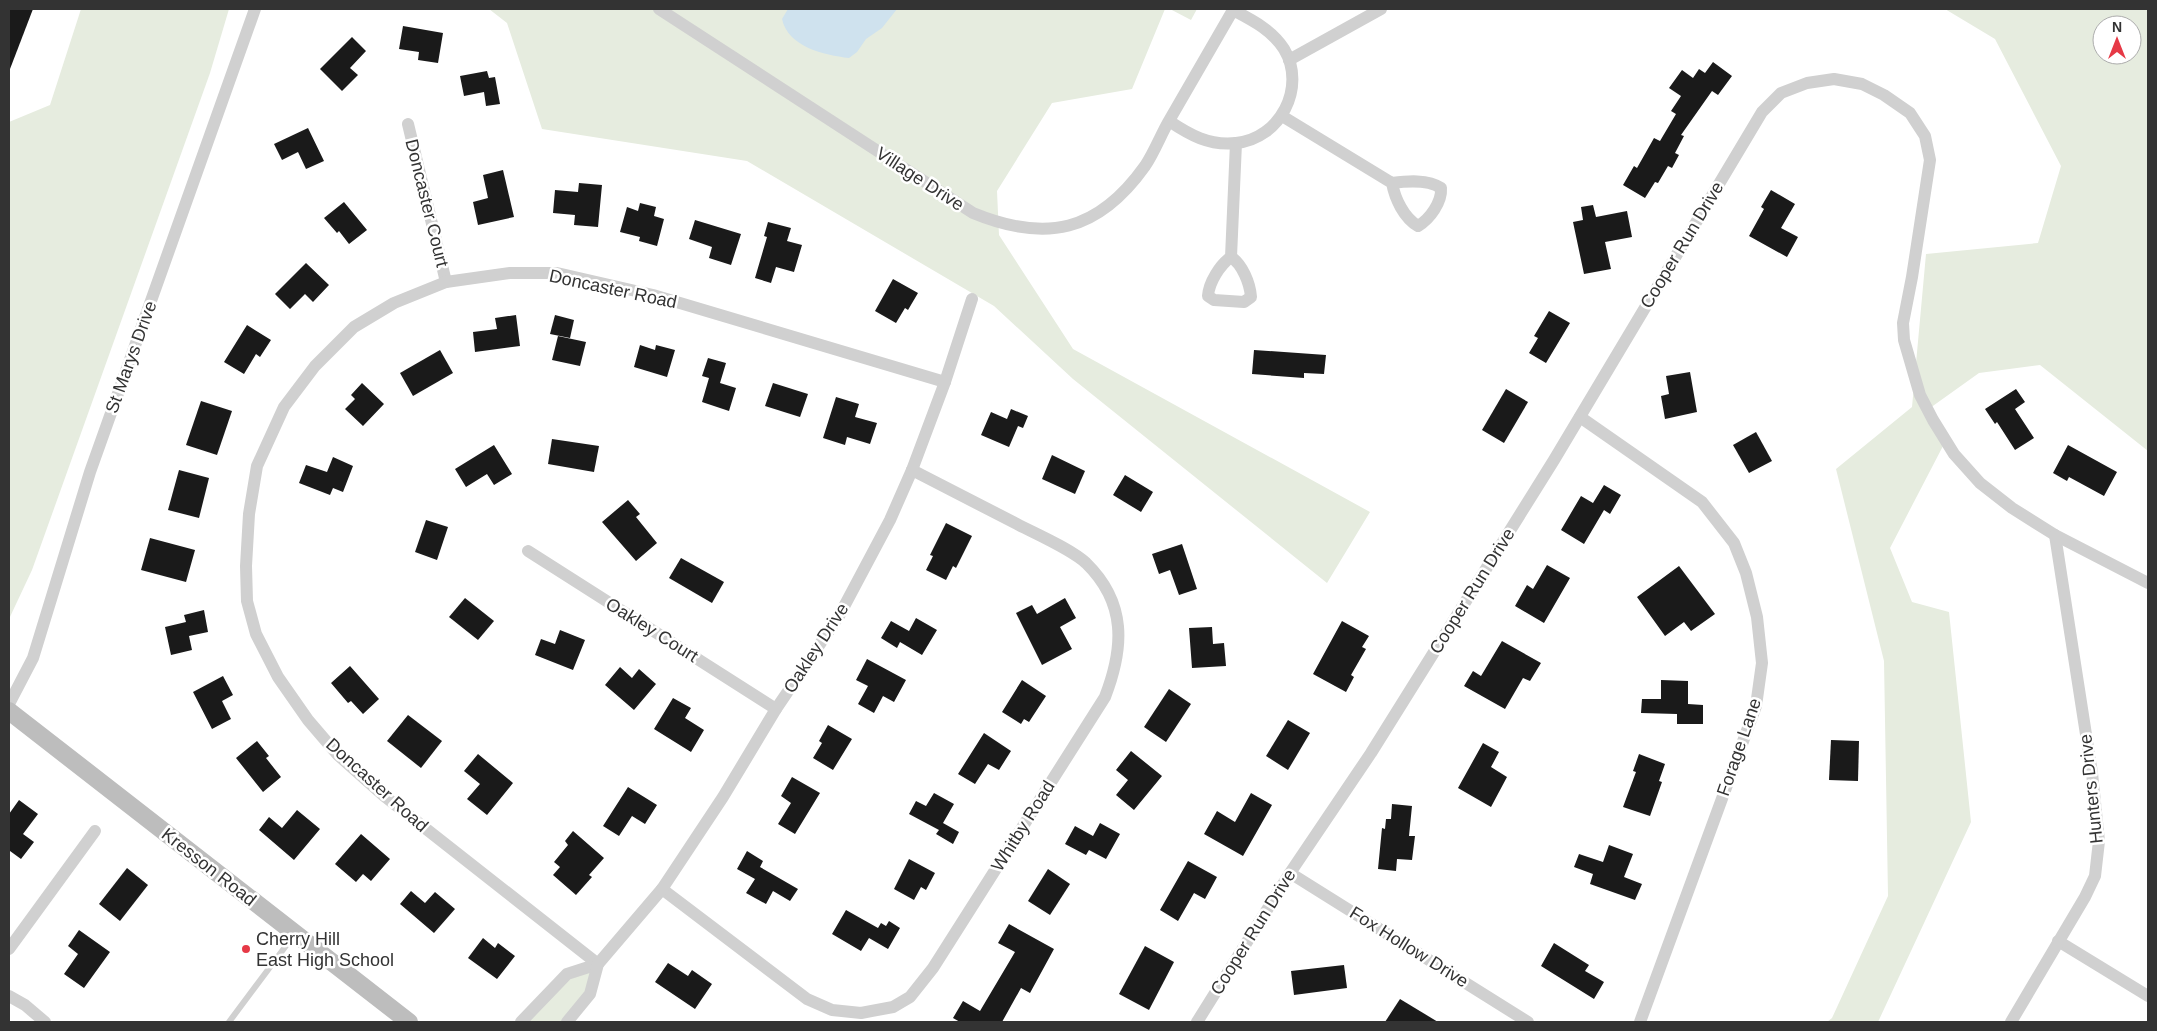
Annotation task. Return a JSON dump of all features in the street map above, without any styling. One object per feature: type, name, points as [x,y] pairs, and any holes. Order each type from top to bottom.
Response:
[{"type":"street","name":"St Marys Drive","points":[[9,704],[33,658],[90,472],[256,9]]},
{"type":"street","name":"Village Drive","points":[[659,9],[973,213],[1000,224],[1035,230],[1067,226],[1093,217],[1117,199],[1145,165],[1169,121],[1233,9],[1268,31],[1284,49],[1289,60],[1292,78],[1292,90],[1288,104],[1277,124],[1257,137],[1236,143],[1205,141],[1169,121]]},
{"type":"street","points":[[1289,60],[1381,9]]},
{"type":"street","name":"Cooper Run Drive","points":[[1197,1022],[1290,873],[1371,753],[1580,417],[1762,112],[1781,94],[1807,83],[1834,79],[1862,84],[1884,95],[1910,113],[1925,136],[1930,160],[1903,324],[1904,340],[1920,395],[1954,454],[1980,483],[2012,508],[2055,535],[2148,582]]},
{"type":"street","points":[[1282,116],[1392,183]]},
{"type":"street","name":"Doncaster Court","points":[[408,124],[446,282]]},
{"type":"street","points":[[1231,257],[1236,143]]},
{"type":"street","name":"Doncaster Road","points":[[598,964],[383,795],[338,755],[308,720],[278,677],[256,634],[247,601],[246,566],[249,514],[257,466],[284,407],[315,366],[354,327],[394,303],[446,282],[510,273],[557,273],[653,295],[945,382]]},
{"type":"street","name":"Oakley Drive","points":[[598,964],[662,889],[723,797],[776,708],[839,616],[890,520],[912,470],[945,382],[972,299]]},
{"type":"street","name":"Forage Lane","points":[[1580,417],[1702,502],[1734,543],[1746,573],[1757,617],[1762,663],[1756,706],[1640,1022]]},
{"type":"street","name":"Whitby Road","points":[[662,889],[807,999],[832,1010],[841,1017],[893,1007],[910,997],[933,968],[1106,697],[1115,671],[1120,643],[1116,611],[1102,581],[1085,562],[1057,545],[912,470]]},
{"type":"street","name":"Hunters Drive","points":[[2011,1022],[2085,897],[2095,876],[2099,841],[2092,773],[2055,535]]},
{"type":"street","name":"Oakley Court","points":[[528,551],[776,708]]},
{"type":"street","name":"Kresson Road","points":[[9,712],[409,1022]]},
{"type":"street","points":[[9,949],[95,831]]},
{"type":"street","name":"Fox Hollow Drive","points":[[1290,873],[1528,1022]]},
{"type":"street","points":[[2058,941],[2148,996]]},
{"type":"street","points":[[521,1022],[567,974],[598,964]]},
{"type":"street","points":[[567,1022],[590,994],[598,964]]},
{"type":"street","points":[[9,996],[25,1005],[45,1022]]},
{"type":"lane","points":[[229,1022],[295,934]]},
{"type":"shaded area","points":[[81,9],[229,9],[210,73],[32,570],[9,619],[9,122],[50,105]]},
{"type":"shaded area","points":[[489,9],[1165,9],[1132,89],[1052,103],[997,191],[999,235],[1073,349],[1370,512],[1327,583],[1073,379],[994,306],[747,161],[542,129],[507,23]]},
{"type":"shaded area","points":[[1170,9],[1197,9],[1191,20]]},
{"type":"shaded area","points":[[1945,9],[2148,9],[2148,451],[2040,365],[1979,373],[1930,408],[1943,446],[1890,548],[1912,602],[1949,612],[1971,822],[1878,1022],[1827,1022],[1832,1018],[1888,896],[1884,661],[1836,469],[1912,407],[1926,254],[2038,243],[2061,166],[1995,39]]},
{"type":"shaded area","points":[[598,964],[590,994],[567,1022],[521,1022],[567,974]]},
{"type":"water","points":[[788,9],[897,9],[882,28],[866,39],[857,52],[849,58],[818,52],[799,43],[786,29],[782,19]]},
{"type":"building","points":[[9,9],[33,9],[10,69],[9,68]]},
{"type":"building","points":[[403,26],[443,33],[438,63],[418,60],[419,52],[399,49]]},
{"type":"building","points":[[352,37],[366,51],[350,68],[358,75],[342,91],[320,69]]},
{"type":"building","points":[[1713,62],[1732,76],[1718,95],[1712,91],[1681,135],[1684,136],[1675,153],[1679,155],[1672,168],[1668,166],[1658,183],[1655,182],[1645,198],[1623,185],[1634,166],[1637,168],[1654,138],[1660,141],[1676,114],[1671,111],[1681,96],[1669,88],[1682,70],[1693,78],[1699,69],[1705,73]]},
{"type":"building","points":[[487,71],[489,78],[495,77],[500,104],[486,106],[484,92],[464,96],[460,76]]},
{"type":"building","points":[[308,128],[324,161],[306,169],[298,152],[282,160],[274,144]]},
{"type":"building","points":[[503,170],[514,217],[478,225],[473,202],[488,198],[483,175]]},
{"type":"building","points":[[579,183],[602,185],[598,227],[574,225],[575,215],[553,213],[555,190],[578,192]]},
{"type":"building","points":[[1771,190],[1795,204],[1781,228],[1798,237],[1787,257],[1749,236],[1764,209],[1761,207]]},
{"type":"building","points":[[344,202],[367,230],[349,244],[339,231],[337,233],[324,218]]},
{"type":"building","points":[[640,203],[656,207],[654,216],[664,219],[657,246],[639,241],[640,237],[620,232],[627,207],[638,211]]},
{"type":"building","points":[[1593,205],[1596,217],[1627,211],[1632,237],[1605,242],[1611,269],[1584,274],[1573,222],[1583,220],[1581,207]]},
{"type":"building","points":[[695,220],[741,234],[731,265],[709,258],[712,247],[689,239]]},
{"type":"building","points":[[768,222],[791,228],[787,241],[802,245],[794,272],[776,267],[771,283],[755,278],[767,237],[764,236]]},
{"type":"building","points":[[306,263],[329,285],[313,302],[305,294],[290,309],[275,294]]},
{"type":"building","points":[[893,279],[918,293],[908,310],[905,308],[896,323],[875,311]]},
{"type":"building","points":[[1549,311],[1570,323],[1546,363],[1529,353],[1538,338],[1534,336]]},
{"type":"building","points":[[516,315],[520,346],[475,352],[473,332],[497,329],[495,318]]},
{"type":"building","points":[[555,315],[574,320],[570,338],[550,334]]},
{"type":"building","points":[[247,325],[271,340],[260,357],[256,354],[244,374],[224,362]]},
{"type":"building","points":[[558,336],[586,342],[580,366],[552,360]]},
{"type":"building","points":[[640,345],[655,350],[656,345],[675,350],[667,377],[634,367]]},
{"type":"building","points":[[440,350],[453,373],[413,396],[400,373]]},
{"type":"building","points":[[1254,350],[1326,355],[1324,374],[1304,373],[1304,378],[1252,374]]},
{"type":"building","points":[[708,358],[726,363],[720,383],[736,388],[729,411],[702,402],[709,378],[702,376]]},
{"type":"building","points":[[1690,372],[1697,412],[1665,419],[1661,396],[1669,394],[1666,376]]},
{"type":"building","points":[[362,383],[384,404],[363,426],[345,409],[355,399],[351,395]]},
{"type":"building","points":[[773,383],[808,394],[800,417],[765,406]]},
{"type":"building","points":[[1506,389],[1528,402],[1504,443],[1482,430]]},
{"type":"building","points":[[2016,389],[2025,402],[2015,409],[2034,438],[2015,450],[1997,422],[1995,424],[1985,409]]},
{"type":"building","points":[[836,397],[859,404],[855,417],[877,423],[870,444],[847,437],[845,445],[823,438]]},
{"type":"building","points":[[201,401],[232,411],[217,455],[186,445]]},
{"type":"building","points":[[1011,409],[1028,416],[1023,428],[1018,426],[1009,447],[981,435],[991,412],[1007,419]]},
{"type":"building","points":[[1756,432],[1772,461],[1749,473],[1733,445]]},
{"type":"building","points":[[552,439],[599,446],[594,472],[548,464]]},
{"type":"building","points":[[494,445],[512,474],[494,485],[487,474],[466,487],[455,469]]},
{"type":"building","points":[[2068,445],[2117,472],[2104,496],[2069,477],[2067,481],[2053,473]]},
{"type":"building","points":[[1052,455],[1085,471],[1075,494],[1042,479]]},
{"type":"building","points":[[333,457],[353,466],[343,492],[333,488],[330,495],[299,483],[306,465],[327,472]]},
{"type":"building","points":[[179,470],[209,478],[199,518],[168,510]]},
{"type":"building","points":[[1125,475],[1153,492],[1141,512],[1113,495]]},
{"type":"building","points":[[1604,485],[1621,495],[1610,514],[1604,510],[1584,544],[1561,530],[1581,496],[1593,503]]},
{"type":"building","points":[[628,500],[640,514],[636,517],[657,543],[636,561],[602,522]]},
{"type":"building","points":[[426,520],[448,527],[437,560],[415,552]]},
{"type":"building","points":[[946,523],[972,536],[956,568],[953,566],[946,580],[926,570],[933,556],[930,555]]},
{"type":"building","points":[[150,538],[195,550],[186,582],[141,570]]},
{"type":"building","points":[[1182,544],[1197,589],[1179,595],[1170,570],[1159,574],[1152,554]]},
{"type":"building","points":[[681,558],[724,582],[712,603],[669,578]]},
{"type":"building","points":[[1547,565],[1570,578],[1544,623],[1515,606],[1527,585],[1533,589]]},
{"type":"building","points":[[1679,566],[1715,614],[1691,631],[1684,622],[1665,636],[1637,597]]},
{"type":"building","points":[[465,598],[494,621],[478,640],[449,617]]},
{"type":"building","points":[[1065,598],[1076,618],[1060,627],[1072,649],[1042,665],[1016,613],[1032,605],[1037,614]]},
{"type":"building","points":[[204,610],[208,632],[189,636],[192,650],[171,655],[165,627],[186,622],[184,615]]},
{"type":"building","points":[[916,618],[937,630],[922,655],[900,642],[897,648],[881,638],[891,621],[909,631]]},
{"type":"building","points":[[1342,621],[1369,636],[1362,647],[1366,649],[1351,675],[1354,677],[1346,692],[1313,674]]},
{"type":"building","points":[[1212,627],[1213,644],[1224,643],[1226,666],[1192,668],[1189,628]]},
{"type":"building","points":[[560,630],[585,640],[573,670],[535,655],[541,639],[555,644]]},
{"type":"building","points":[[1502,641],[1541,663],[1530,681],[1523,678],[1505,709],[1464,686],[1473,671],[1481,676]]},
{"type":"building","points":[[867,659],[906,680],[894,702],[883,696],[874,713],[858,704],[868,686],[856,680]]},
{"type":"building","points":[[350,666],[379,699],[363,714],[351,701],[348,703],[331,683]]},
{"type":"building","points":[[620,667],[632,678],[639,669],[656,684],[634,710],[605,685]]},
{"type":"building","points":[[223,676],[233,695],[222,701],[231,719],[212,729],[193,692]]},
{"type":"building","points":[[1022,680],[1046,696],[1029,722],[1024,719],[1021,724],[1002,712]]},
{"type":"building","points":[[1661,680],[1688,681],[1688,704],[1703,705],[1703,724],[1677,724],[1677,714],[1641,713],[1642,699],[1661,699]]},
{"type":"building","points":[[1169,689],[1191,704],[1166,742],[1144,727]]},
{"type":"building","points":[[673,698],[691,708],[685,718],[704,730],[691,752],[654,729]]},
{"type":"building","points":[[408,715],[442,741],[421,768],[387,741]]},
{"type":"building","points":[[1288,720],[1310,733],[1288,770],[1266,756]]},
{"type":"building","points":[[828,725],[852,739],[833,770],[813,758],[822,743],[819,741]]},
{"type":"building","points":[[984,733],[1011,751],[999,770],[988,764],[975,784],[958,774]]},
{"type":"building","points":[[1831,740],[1859,741],[1858,781],[1829,780]]},
{"type":"building","points":[[257,741],[269,756],[266,758],[281,777],[263,792],[236,758]]},
{"type":"building","points":[[1483,743],[1499,752],[1491,767],[1507,777],[1491,807],[1458,788]]},
{"type":"building","points":[[1131,751],[1162,776],[1134,810],[1116,795],[1128,780],[1116,770]]},
{"type":"building","points":[[478,754],[513,783],[487,815],[467,799],[480,784],[464,771]]},
{"type":"building","points":[[1639,754],[1665,764],[1659,781],[1662,782],[1650,816],[1623,807],[1636,772],[1633,771]]},
{"type":"building","points":[[792,777],[820,793],[795,834],[778,824],[791,803],[781,796]]},
{"type":"building","points":[[628,787],[657,805],[645,824],[632,816],[619,836],[603,826]]},
{"type":"building","points":[[934,793],[954,804],[943,823],[959,832],[953,844],[936,834],[939,830],[909,814],[916,801],[926,806]]},
{"type":"building","points":[[1251,793],[1272,805],[1243,856],[1204,834],[1217,811],[1235,822]]},
{"type":"building","points":[[19,800],[38,814],[23,834],[34,842],[21,859],[10,851],[9,853],[9,814]]},
{"type":"building","points":[[1392,804],[1412,806],[1409,836],[1415,836],[1412,860],[1397,859],[1396,871],[1378,869],[1382,828],[1385,829],[1386,819],[1391,819]]},
{"type":"building","points":[[297,810],[320,829],[294,860],[259,830],[269,817],[282,828]]},
{"type":"building","points":[[1100,823],[1120,834],[1106,859],[1089,850],[1086,855],[1065,844],[1075,826],[1093,836]]},
{"type":"building","points":[[573,831],[604,858],[589,875],[592,877],[576,895],[553,875],[560,867],[554,862],[568,845],[565,841]]},
{"type":"building","points":[[361,834],[390,859],[371,881],[363,874],[356,882],[335,864]]},
{"type":"building","points":[[1609,845],[1633,854],[1624,877],[1642,884],[1635,900],[1590,884],[1593,874],[1574,867],[1579,854],[1603,862]]},
{"type":"building","points":[[747,851],[763,861],[760,867],[798,889],[790,901],[773,891],[766,904],[746,893],[755,879],[737,869]]},
{"type":"building","points":[[909,859],[935,873],[926,890],[921,887],[914,900],[894,889]]},
{"type":"building","points":[[1188,861],[1217,877],[1205,899],[1194,893],[1178,921],[1160,910]]},
{"type":"building","points":[[127,868],[148,885],[120,921],[99,904]]},
{"type":"building","points":[[1048,869],[1070,884],[1050,915],[1028,901]]},
{"type":"building","points":[[411,891],[425,903],[435,892],[455,909],[434,933],[400,904]]},
{"type":"building","points":[[846,910],[878,928],[881,923],[886,926],[889,921],[900,928],[888,949],[869,938],[861,951],[832,934]]},
{"type":"building","points":[[1009,924],[1054,949],[1030,993],[1021,988],[1002,1022],[960,1022],[953,1018],[963,1001],[980,1011],[1015,952],[998,943]]},
{"type":"building","points":[[79,930],[110,952],[84,988],[64,974],[78,954],[68,946]]},
{"type":"building","points":[[483,938],[495,948],[498,943],[515,956],[497,979],[468,958]]},
{"type":"building","points":[[1554,943],[1589,965],[1585,971],[1604,982],[1594,999],[1541,966]]},
{"type":"building","points":[[1145,946],[1174,962],[1149,1010],[1119,994]]},
{"type":"building","points":[[668,963],[688,976],[692,970],[712,984],[695,1009],[655,982]]},
{"type":"building","points":[[1344,965],[1347,988],[1294,995],[1291,971]]},
{"type":"building","points":[[1400,999],[1438,1022],[1385,1022]]},
{"type":"place","name":"Cherry Hill East High School","points":[[246,949]]}]
